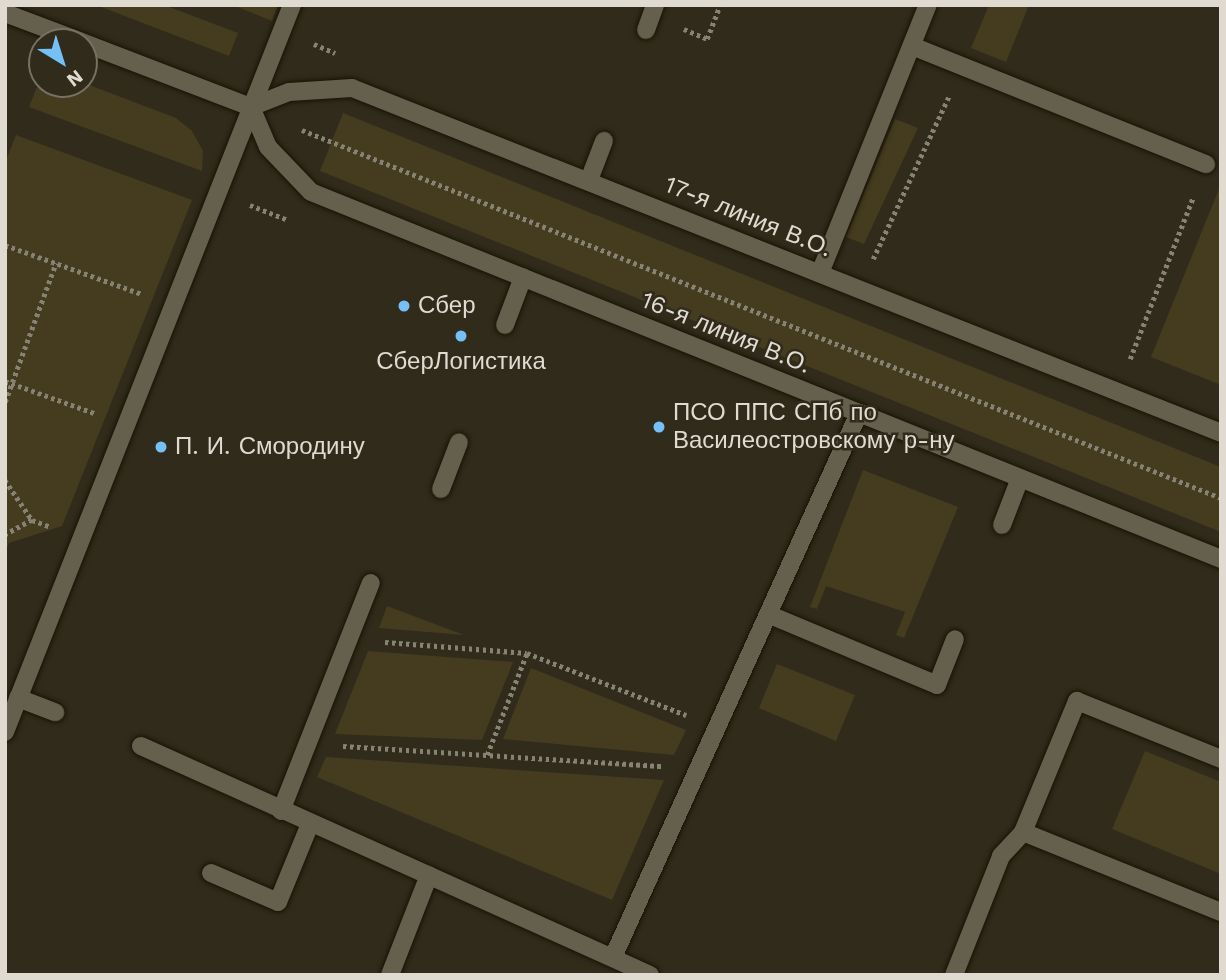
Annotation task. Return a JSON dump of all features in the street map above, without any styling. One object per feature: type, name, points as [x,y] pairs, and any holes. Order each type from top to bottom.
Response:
[{"type":"street","points":[[5,732],[176,306],[292,5]]},
{"type":"street","points":[[646,30],[655,5]]},
{"type":"street","points":[[820,273],[928,5]]},
{"type":"street","points":[[5,13],[45,28]]},
{"type":"street","points":[[912,46],[1206,164]]},
{"type":"street","points":[[98,48],[251,107]]},
{"type":"street","name":"17-я линия В.О.","points":[[251,107],[289,92],[352,88],[1221,433]]},
{"type":"street","name":"16-я линия В.О.","points":[[251,107],[268,147],[311,192],[1221,559]]},
{"type":"street","points":[[589,180],[604,141]]},
{"type":"street","points":[[505,325],[523,277]]},
{"type":"street","points":[[614,955],[695,768],[770,615],[859,413]]},
{"type":"street","points":[[441,489],[459,442]]},
{"type":"street","points":[[1002,526],[1020,478]]},
{"type":"street","points":[[281,811],[371,583]]},
{"type":"street","points":[[770,615],[937,685],[955,639]]},
{"type":"street","points":[[18,698],[55,712]]},
{"type":"street","points":[[954,975],[1001,856],[1023,832],[1077,701],[1221,759]]},
{"type":"street","points":[[141,746],[310,824],[614,955],[650,975]]},
{"type":"street","points":[[211,873],[278,902],[310,824]]},
{"type":"street","points":[[1023,832],[1221,912]]},
{"type":"street","points":[[390,975],[429,875]]},
{"type":"path","points":[[680,27],[707,39],[720,5]]},
{"type":"path","points":[[871,263],[963,66]]},
{"type":"path","points":[[291,125],[1221,498]]},
{"type":"path","points":[[1128,365],[1206,164]]},
{"type":"path","points":[[5,245],[176,306]]},
{"type":"path","points":[[5,402],[56,263]]},
{"type":"path","points":[[5,381],[128,425]]},
{"type":"path","points":[[5,480],[32,520],[5,535]]},
{"type":"path","points":[[349,639],[527,653],[715,726]]},
{"type":"path","points":[[487,755],[527,653]]},
{"type":"path","points":[[307,744],[695,768]]},
{"type":"shaded area","points":[[96,5],[164,5],[238,33],[229,56]]},
{"type":"shaded area","points":[[233,5],[278,5],[272,21]]},
{"type":"shaded area","points":[[989,5],[1029,5],[1006,62],[971,48]]},
{"type":"shaded area","points":[[98,88],[176,118],[192,131],[203,151],[202,171],[29,107],[33,98],[98,98]]},
{"type":"shaded area","points":[[343,113],[1221,467],[1221,532],[320,171]]},
{"type":"shaded area","points":[[895,119],[918,128],[864,244],[846,237]]},
{"type":"shaded area","points":[[16,135],[192,200],[62,526],[9,543],[5,552],[5,163]]},
{"type":"shaded area","points":[[1221,184],[1221,385],[1151,357]]},
{"type":"shaded area","points":[[863,470],[958,507],[904,638],[896,635],[905,612],[826,586],[817,609],[810,607]]},
{"type":"shaded area","points":[[387,606],[464,635],[379,628]]},
{"type":"shaded area","points":[[368,651],[513,662],[482,740],[335,734]]},
{"type":"shaded area","points":[[777,664],[855,695],[836,741],[759,708]]},
{"type":"shaded area","points":[[531,668],[686,730],[674,755],[503,739]]},
{"type":"shaded area","points":[[1145,751],[1221,782],[1221,874],[1112,829]]},
{"type":"shaded area","points":[[326,757],[664,780],[612,900],[317,777]]},
{"type":"place","name":"Сбер","points":[[404,306]]},
{"type":"place","name":"СберЛогистика","points":[[461,336]]},
{"type":"place","name":"ПСО ППС СПб по Василеостровскому р-ну","points":[[659,427]]},
{"type":"place","name":"П. И. Смородину","points":[[161,447]]}]
